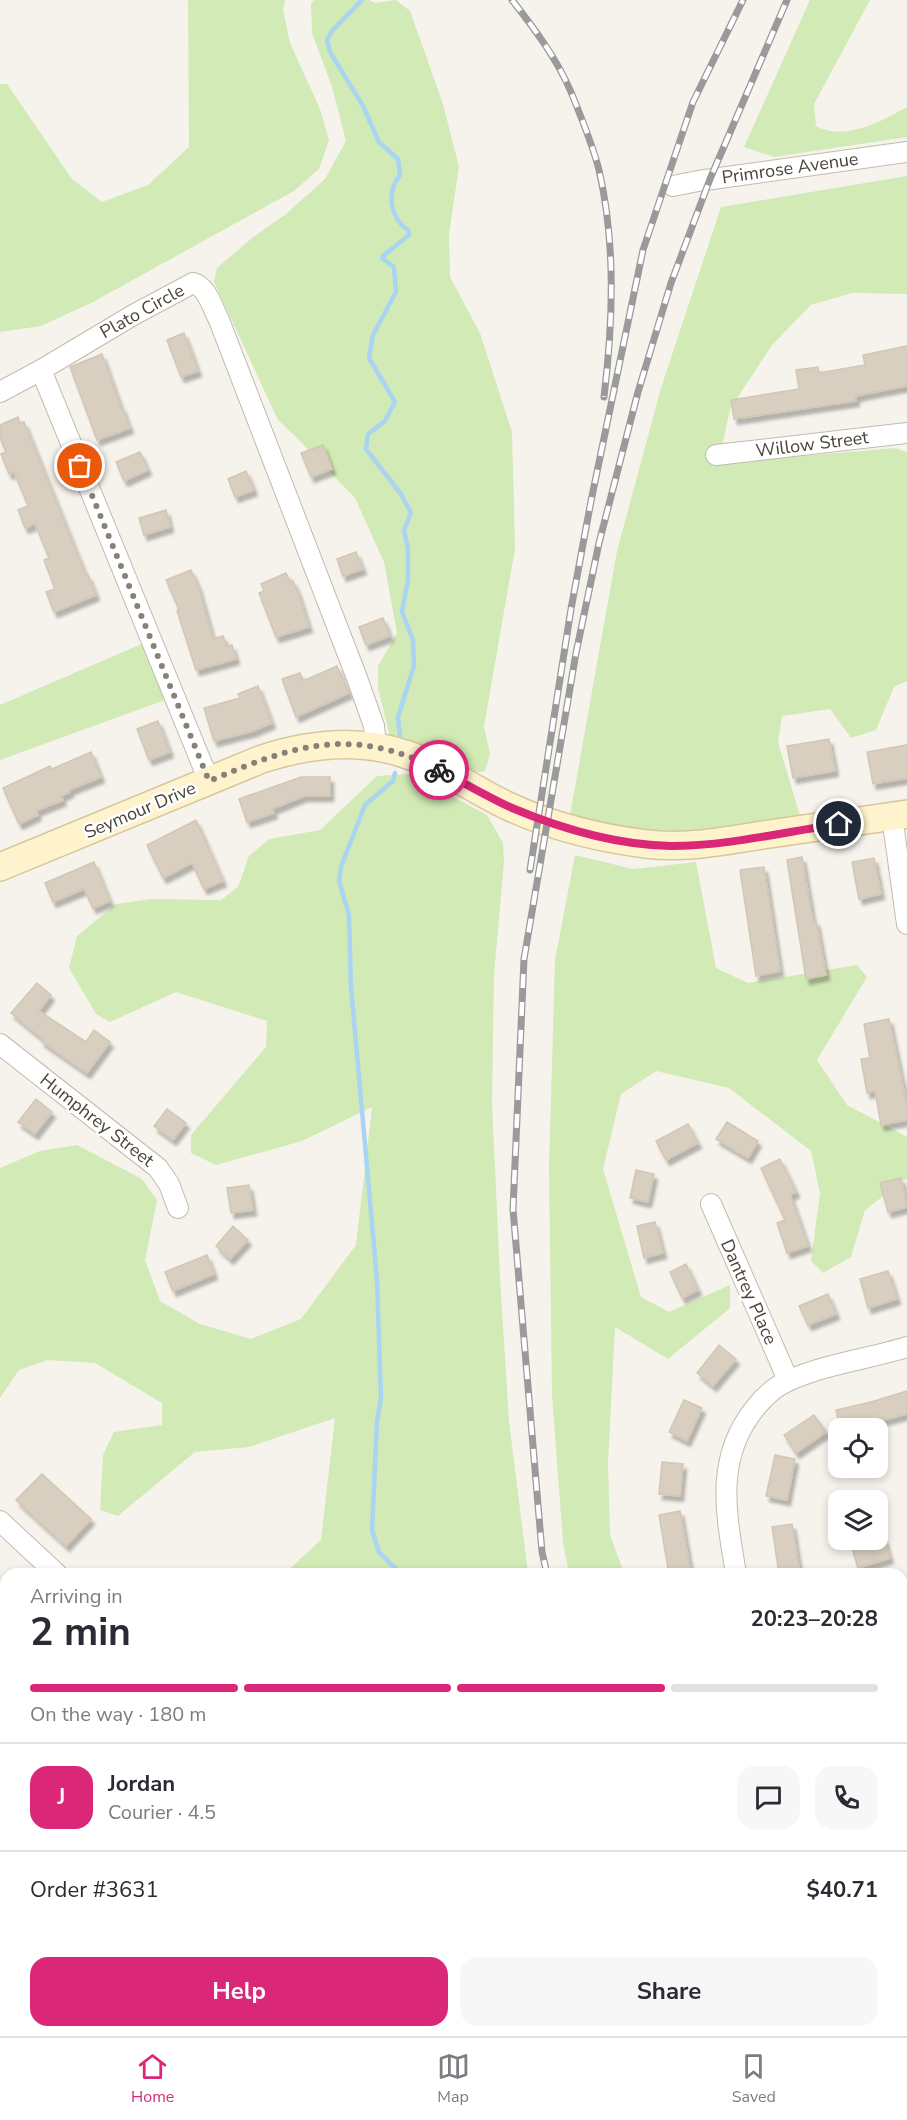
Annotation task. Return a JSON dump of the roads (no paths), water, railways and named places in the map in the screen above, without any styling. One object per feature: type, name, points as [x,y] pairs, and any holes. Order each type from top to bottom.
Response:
[{"type":"street","name":"Primrose Avenue","points":[[673,186],[907,152]]},
{"type":"street","name":"Plato Circle","points":[[41,370],[186,286],[197,284],[204,290],[219,320],[357,678],[374,726],[376,747]]},
{"type":"street","points":[[0,392],[41,370],[209,781]]},
{"type":"street","name":"Willow Street","points":[[716,455],[907,433]]},
{"type":"street","name":"Seymour Drive","points":[[0,867],[262,759],[309,746],[344,744],[376,747],[406,754],[512,808],[574,830],[648,845],[672,846],[717,842],[900,815]]},
{"type":"street","points":[[900,815],[907,924]]},
{"type":"street","name":"Humphrey Street","points":[[0,1044],[158,1168],[169,1184],[178,1208]]},
{"type":"street","name":"Dantrey Place","points":[[711,1204],[788,1380]]},
{"type":"street","points":[[735,1568],[726,1507],[727,1467],[740,1430],[749,1415],[762,1400],[788,1380],[809,1372],[907,1347]]},
{"type":"street","points":[[0,1521],[51,1568]]},
{"type":"waterway","points":[[362,0],[332,31],[327,40],[330,52],[363,106],[379,142],[398,159],[400,175],[393,190],[392,205],[397,219],[408,230],[409,235],[382,258],[394,267],[396,292],[373,335],[369,358],[395,402],[385,421],[368,434],[366,449],[401,494],[411,513],[404,530],[408,549],[408,580],[402,612],[413,640],[414,666],[398,717],[400,737]]},
{"type":"waterway","points":[[395,773],[393,781],[365,805],[341,867],[339,881],[349,915],[351,987],[377,1280],[381,1398],[377,1421],[372,1530],[379,1552],[395,1568]]},
{"type":"railway","points":[[512,0],[559,68],[586,130],[599,170],[608,226],[611,283],[604,397]]},
{"type":"railway","points":[[530,870],[571,609],[643,250],[693,102],[743,0]]},
{"type":"railway","points":[[546,1568],[542,1552],[513,1209],[524,959],[576,653],[599,543],[638,392],[671,283],[710,179],[787,0]]}]
